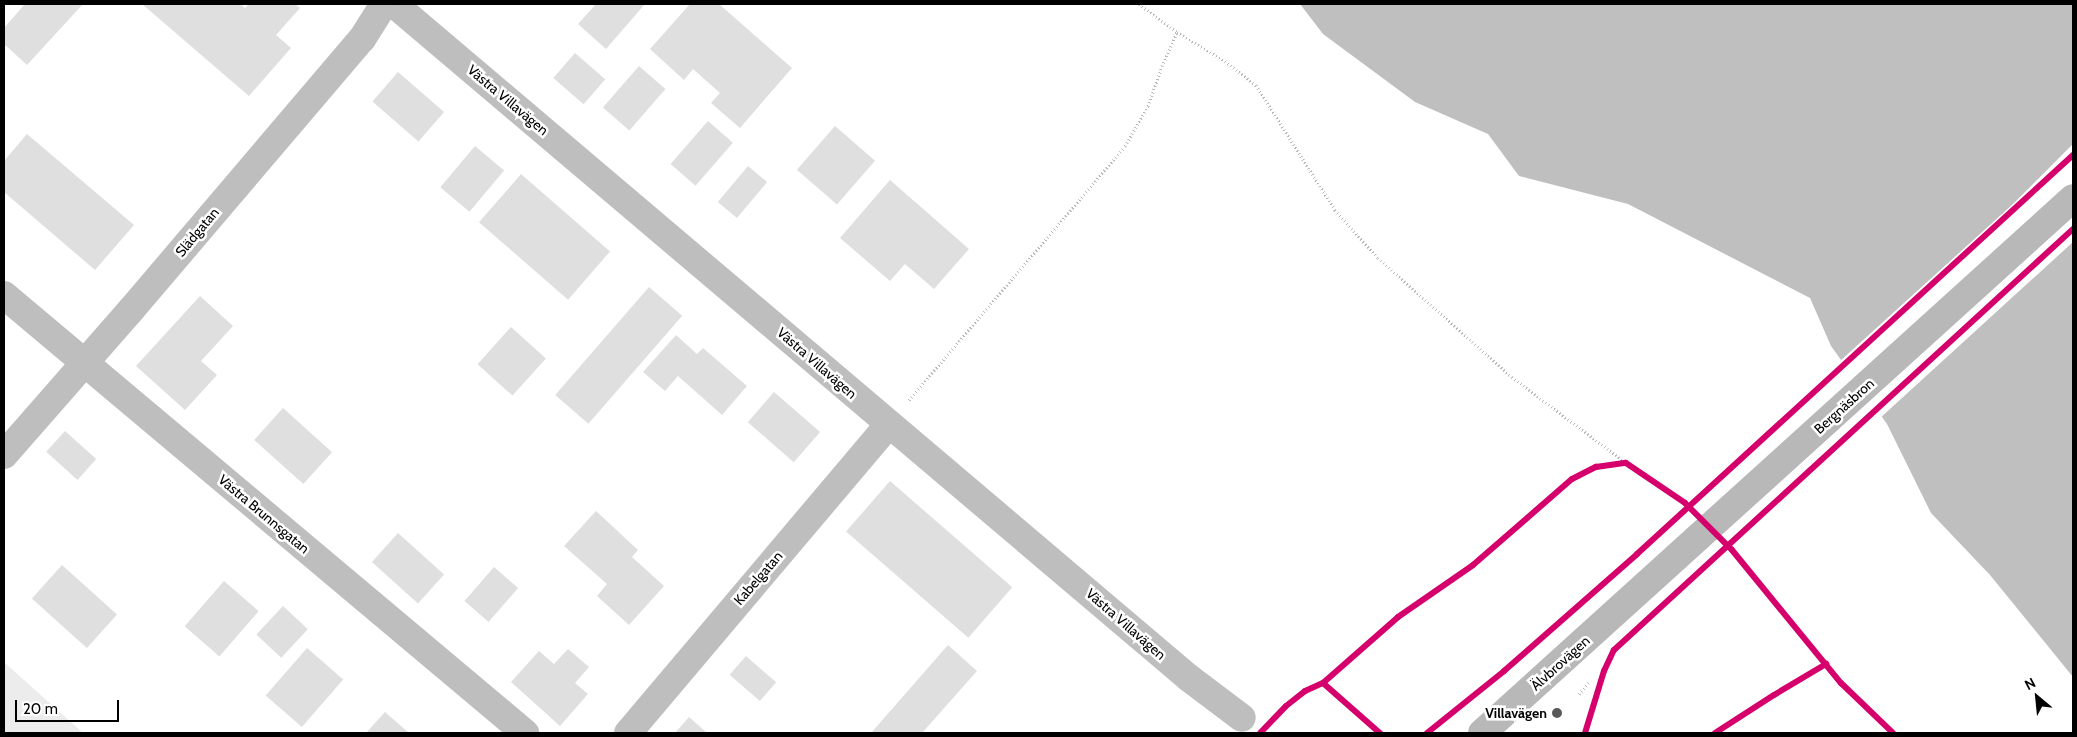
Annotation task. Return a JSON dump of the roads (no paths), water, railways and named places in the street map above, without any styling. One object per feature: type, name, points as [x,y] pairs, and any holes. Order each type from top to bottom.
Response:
[{"type":"main road","name":"Bergnäsbron","points":[[1615,614],[2073,198]]},
{"type":"main road","name":"Älvbrovägen","points":[[1482,733],[1615,614]]},
{"type":"street","name":"Slädgatan","points":[[4,456],[362,39],[384,4]]},
{"type":"street","name":"Västra Villavägen","points":[[394,4],[888,425],[1189,678],[1242,718]]},
{"type":"street","name":"Västra Brunnsgatan","points":[[4,296],[525,733]]},
{"type":"street","name":"Kabelgatan","points":[[628,733],[888,425]]},
{"type":"place","name":"Villavägen","points":[[1557,713]]}]
